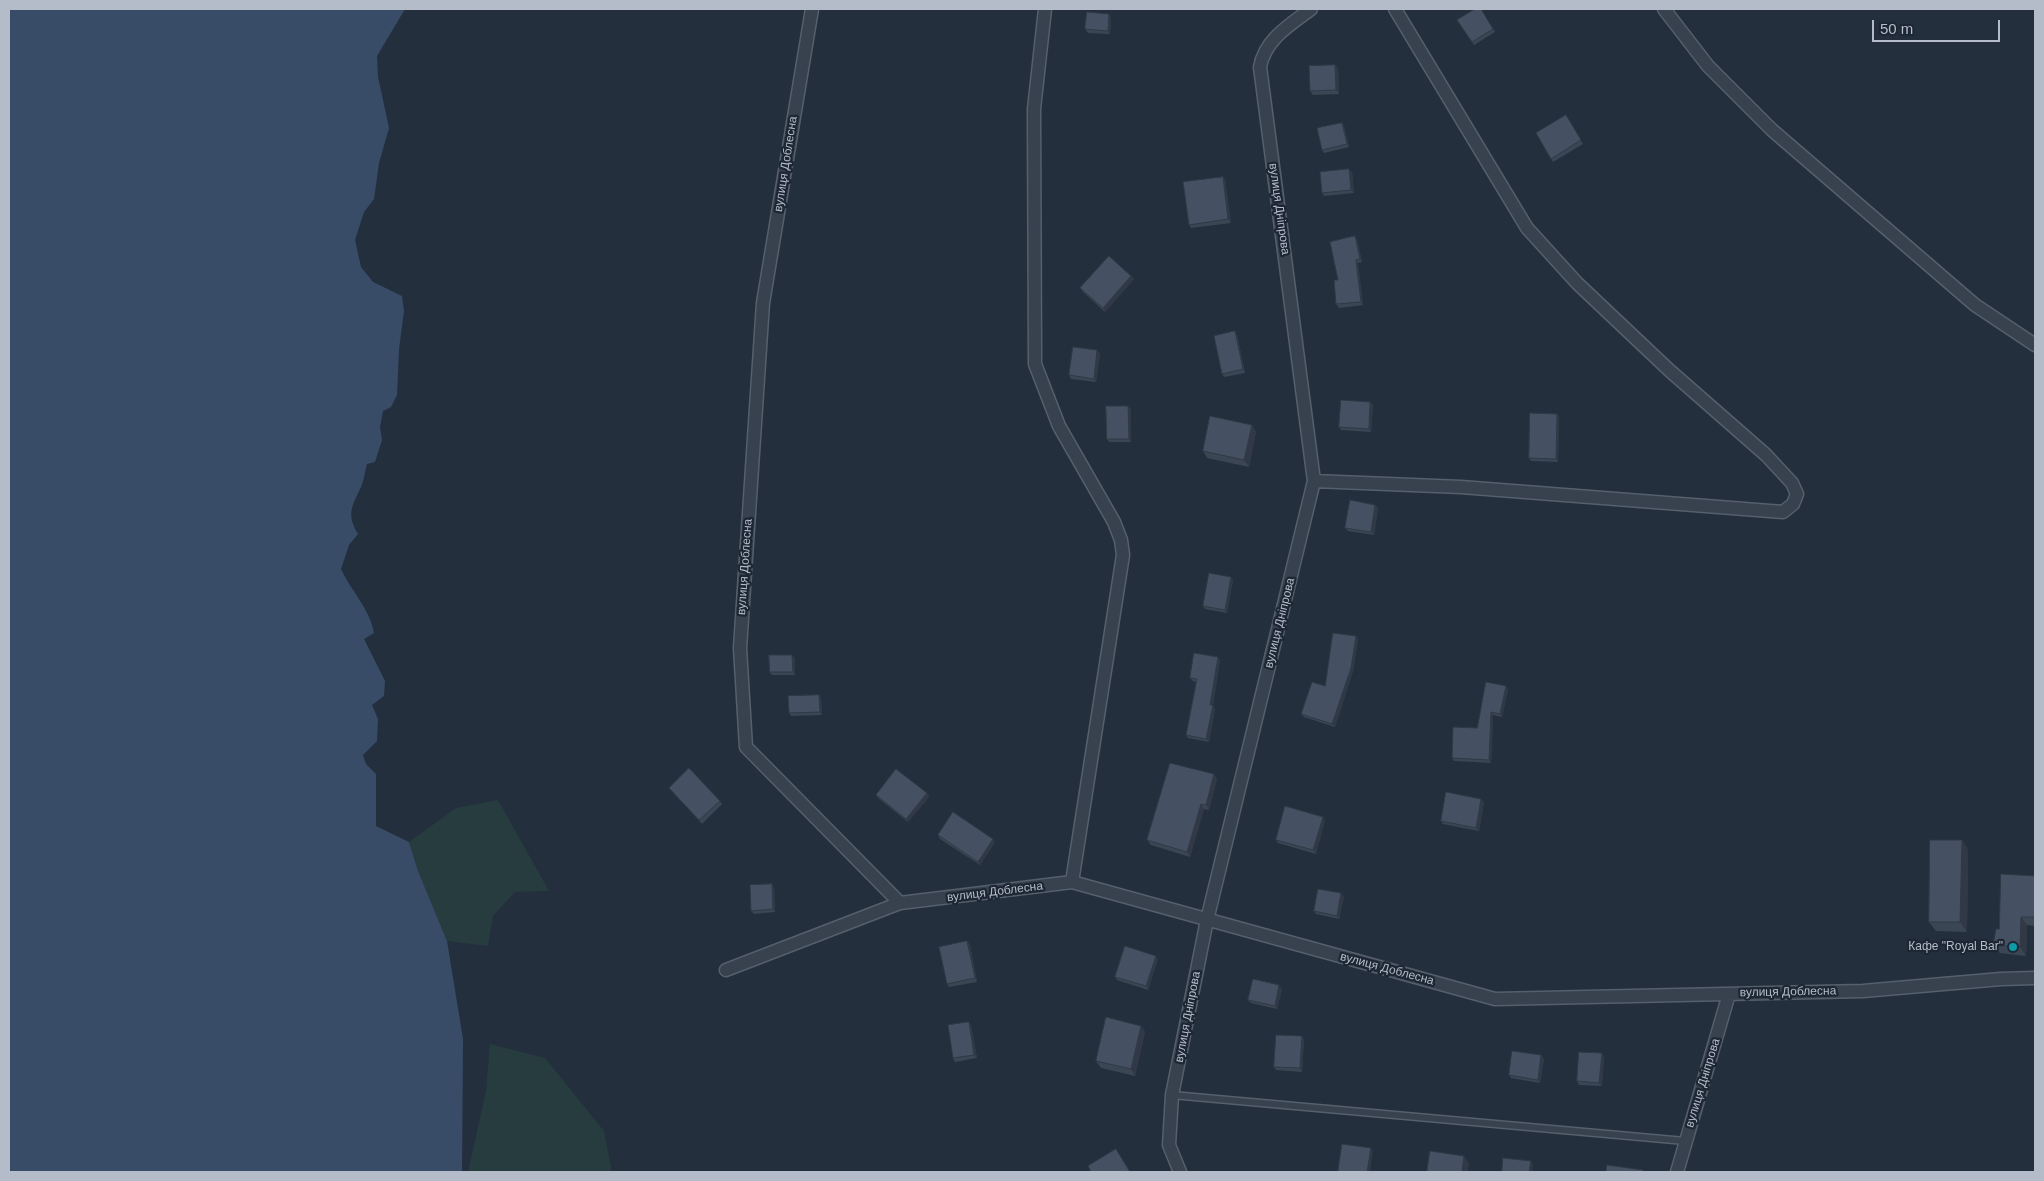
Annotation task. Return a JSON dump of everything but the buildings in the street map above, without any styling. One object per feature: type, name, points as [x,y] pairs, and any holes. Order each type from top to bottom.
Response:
[{"type":"street","name":"вулиця Доблесна","points":[[812,9],[763,303],[740,648],[746,747],[900,903],[1072,882],[1495,999],[1863,990],[2035,978]]},
{"type":"street","points":[[1045,9],[1034,109],[1035,364],[1059,426],[1114,522],[1121,540],[1122,555],[1072,882]]},
{"type":"street","name":"вулиця Дніпрова","points":[[1180,1172],[1169,1145],[1172,1095],[1207,920],[1314,481],[1260,66],[1262,56],[1276,34],[1311,9]]},
{"type":"street","points":[[1314,481],[1461,487],[1783,512],[1793,504],[1797,494],[1792,483],[1766,455],[1669,370],[1577,283],[1527,228],[1395,9]]},
{"type":"street","points":[[1664,9],[1708,66],[1772,130],[1974,305],[2035,345]]},
{"type":"street","points":[[726,970],[900,903]]},
{"type":"street","name":"вулиця Дніпрова","points":[[1677,1172],[1729,994]]},
{"type":"lane","points":[[1172,1095],[1685,1141]]},
{"type":"green space","points":[[498,800],[549,891],[515,892],[493,916],[488,946],[447,941],[418,871],[409,842],[456,808]]},
{"type":"green space","points":[[490,1044],[545,1058],[604,1131],[612,1172],[468,1172],[486,1091]]},
{"type":"water","points":[[9,9],[405,9],[377,56],[378,77],[389,128],[379,163],[374,199],[364,212],[355,240],[361,267],[373,282],[402,296],[404,311],[399,349],[397,395],[391,407],[383,411],[380,427],[382,440],[375,462],[367,464],[352,510],[352,521],[358,534],[349,545],[341,569],[369,616],[374,633],[364,639],[385,681],[384,696],[372,705],[378,719],[377,741],[363,755],[366,764],[376,774],[376,826],[409,842],[418,871],[447,941],[463,1039],[462,1172],[9,1172]]},
{"type":"place","name":"Кафе \"Royal Bar\"","points":[[2013,947]]}]
